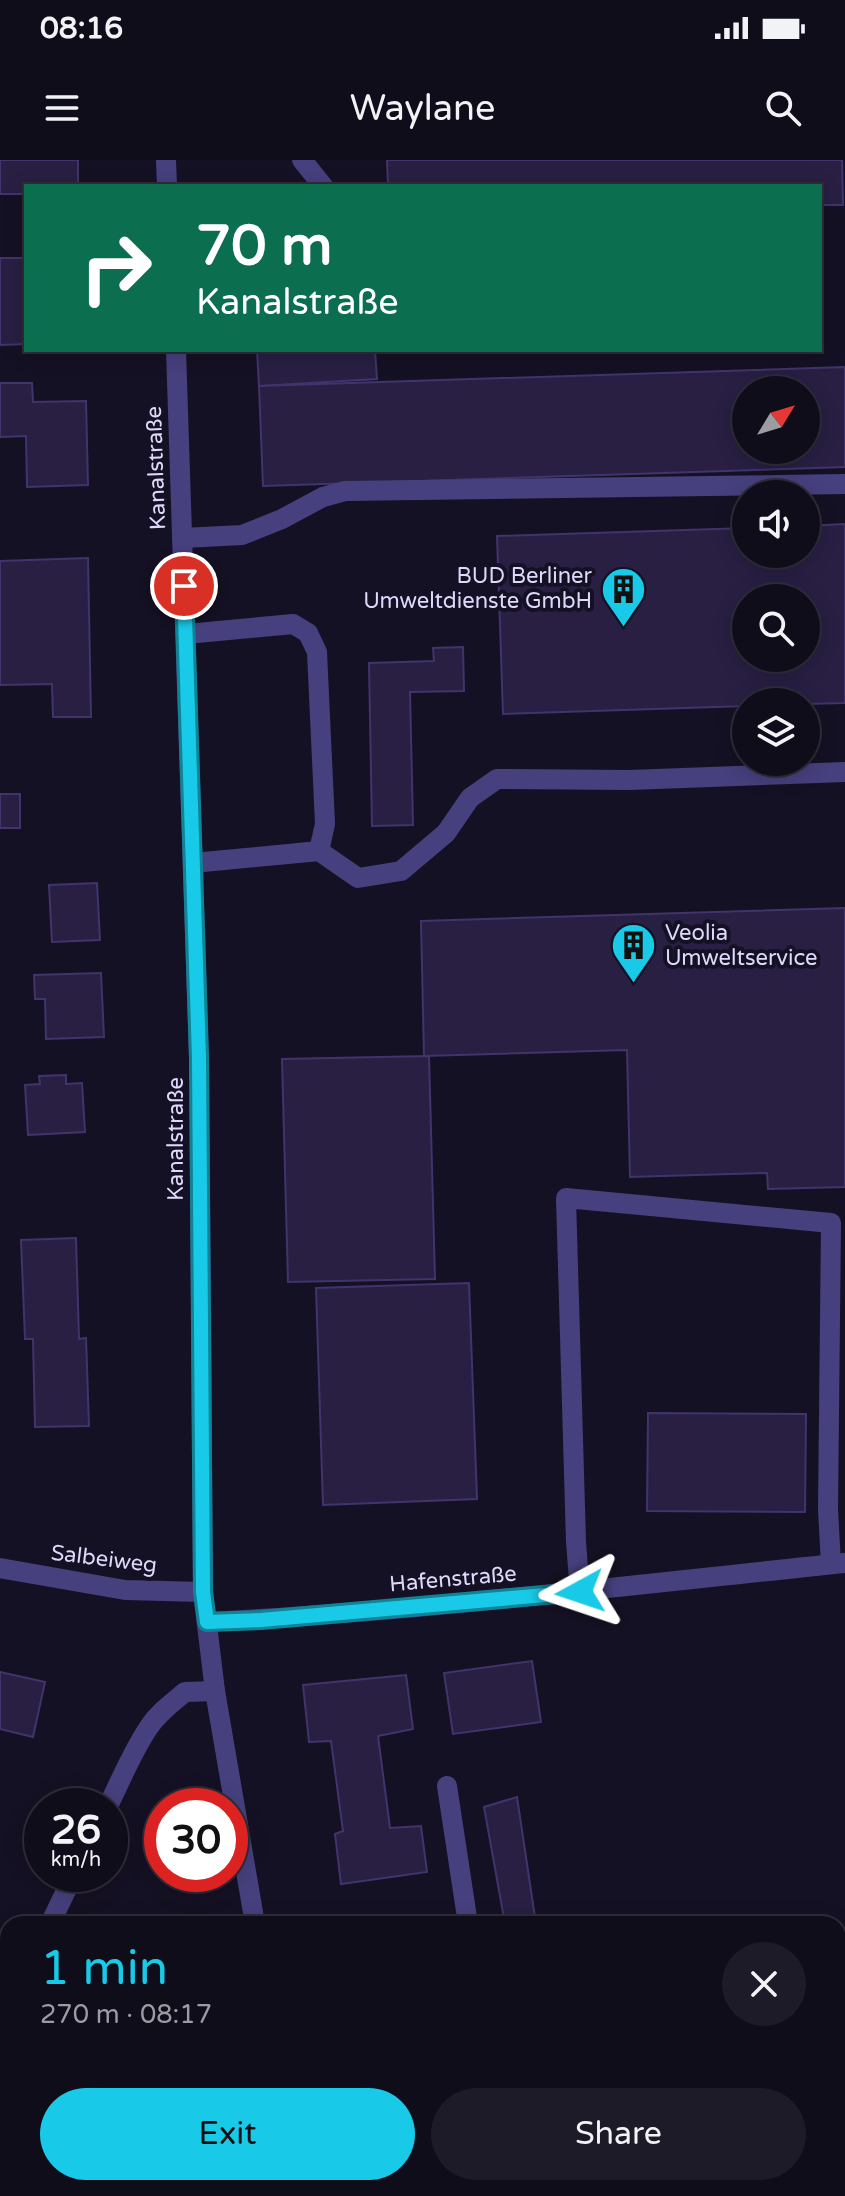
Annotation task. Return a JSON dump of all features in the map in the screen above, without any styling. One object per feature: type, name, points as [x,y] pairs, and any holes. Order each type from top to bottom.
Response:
[{"type":"street","points":[[166,160],[167,184]]},
{"type":"street","points":[[302,160],[321,184]]},
{"type":"street","name":"Kanalstraße","points":[[176,352],[199,1058],[203,1592],[215,1691],[254,1916]]},
{"type":"street","points":[[183,538],[242,535],[282,519],[323,497],[345,491],[845,484]]},
{"type":"street","points":[[186,634],[293,624],[308,633],[317,652],[325,824],[319,851]]},
{"type":"street","points":[[193,863],[319,851],[358,878],[401,871],[446,833],[470,798],[497,779],[629,780],[845,772]]},
{"type":"street","points":[[580,1592],[566,1198],[838,1224],[828,1510],[838,1564]]},
{"type":"street","name":"Hafenstraße","points":[[207,1622],[276,1619],[580,1592],[838,1564]]},
{"type":"street","name":"Salbeiweg","points":[[0,1568],[125,1590],[203,1592]]},
{"type":"street","points":[[117,1788],[137,1747],[159,1714],[185,1692],[215,1691]]},
{"type":"street","points":[[447,1786],[467,1916]]},
{"type":"street","points":[[54,1916],[65,1892]]},
{"type":"building","points":[[0,160],[78,160],[78,184],[24,184],[24,194],[0,194]]},
{"type":"building","points":[[387,160],[842,160],[843,205],[822,205],[822,184],[388,184]]},
{"type":"building","points":[[0,258],[24,258],[24,344],[0,345]]},
{"type":"building","points":[[257,352],[375,352],[377,379],[259,386]]},
{"type":"building","points":[[845,367],[845,467],[263,486],[259,386]]},
{"type":"building","points":[[0,383],[32,383],[33,402],[86,401],[88,485],[27,487],[26,436],[0,437]]},
{"type":"building","name":"BUD Berliner Umweltdienste GmbH","points":[[845,524],[845,703],[820,704],[820,688],[732,688],[732,706],[503,714],[497,536],[732,528],[732,568],[820,568],[820,525]]},
{"type":"building","points":[[88,558],[91,717],[53,717],[52,684],[0,685],[0,561]]},
{"type":"building","points":[[463,647],[464,691],[410,692],[413,825],[372,826],[369,663],[434,661],[433,648]]},
{"type":"building","points":[[0,794],[20,794],[20,828],[0,828]]},
{"type":"building","points":[[97,883],[100,940],[52,942],[49,885]]},
{"type":"building","name":"Veolia Umweltservice","points":[[845,908],[845,1187],[768,1189],[767,1173],[630,1177],[627,1050],[424,1056],[421,921]]},
{"type":"building","points":[[101,973],[104,1037],[46,1039],[45,999],[35,999],[34,975]]},
{"type":"building","points":[[429,1056],[435,1279],[288,1282],[282,1059]]},
{"type":"building","points":[[66,1075],[66,1084],[82,1083],[85,1132],[28,1135],[25,1085],[40,1084],[39,1076]]},
{"type":"building","points":[[76,1238],[79,1339],[86,1338],[89,1426],[35,1427],[33,1339],[25,1339],[21,1240]]},
{"type":"building","points":[[469,1283],[477,1499],[323,1505],[316,1288]]},
{"type":"building","points":[[648,1413],[806,1414],[805,1512],[647,1511]]},
{"type":"building","points":[[532,1661],[541,1722],[453,1734],[444,1673]]},
{"type":"building","points":[[0,1672],[45,1682],[33,1737],[0,1729]]},
{"type":"building","points":[[406,1675],[413,1729],[378,1736],[390,1828],[421,1826],[427,1872],[341,1884],[335,1834],[343,1831],[331,1741],[309,1742],[303,1685]]},
{"type":"building","points":[[517,1797],[535,1916],[504,1916],[484,1807]]},
{"type":"place","name":"BUD Berliner Umweltdienste GmbH","points":[[623,628]]},
{"type":"place","name":"Veolia Umweltservice","points":[[634,985]]},
{"type":"route","points":[[184,586],[199,1058],[203,1592],[207,1622],[580,1592]]}]
